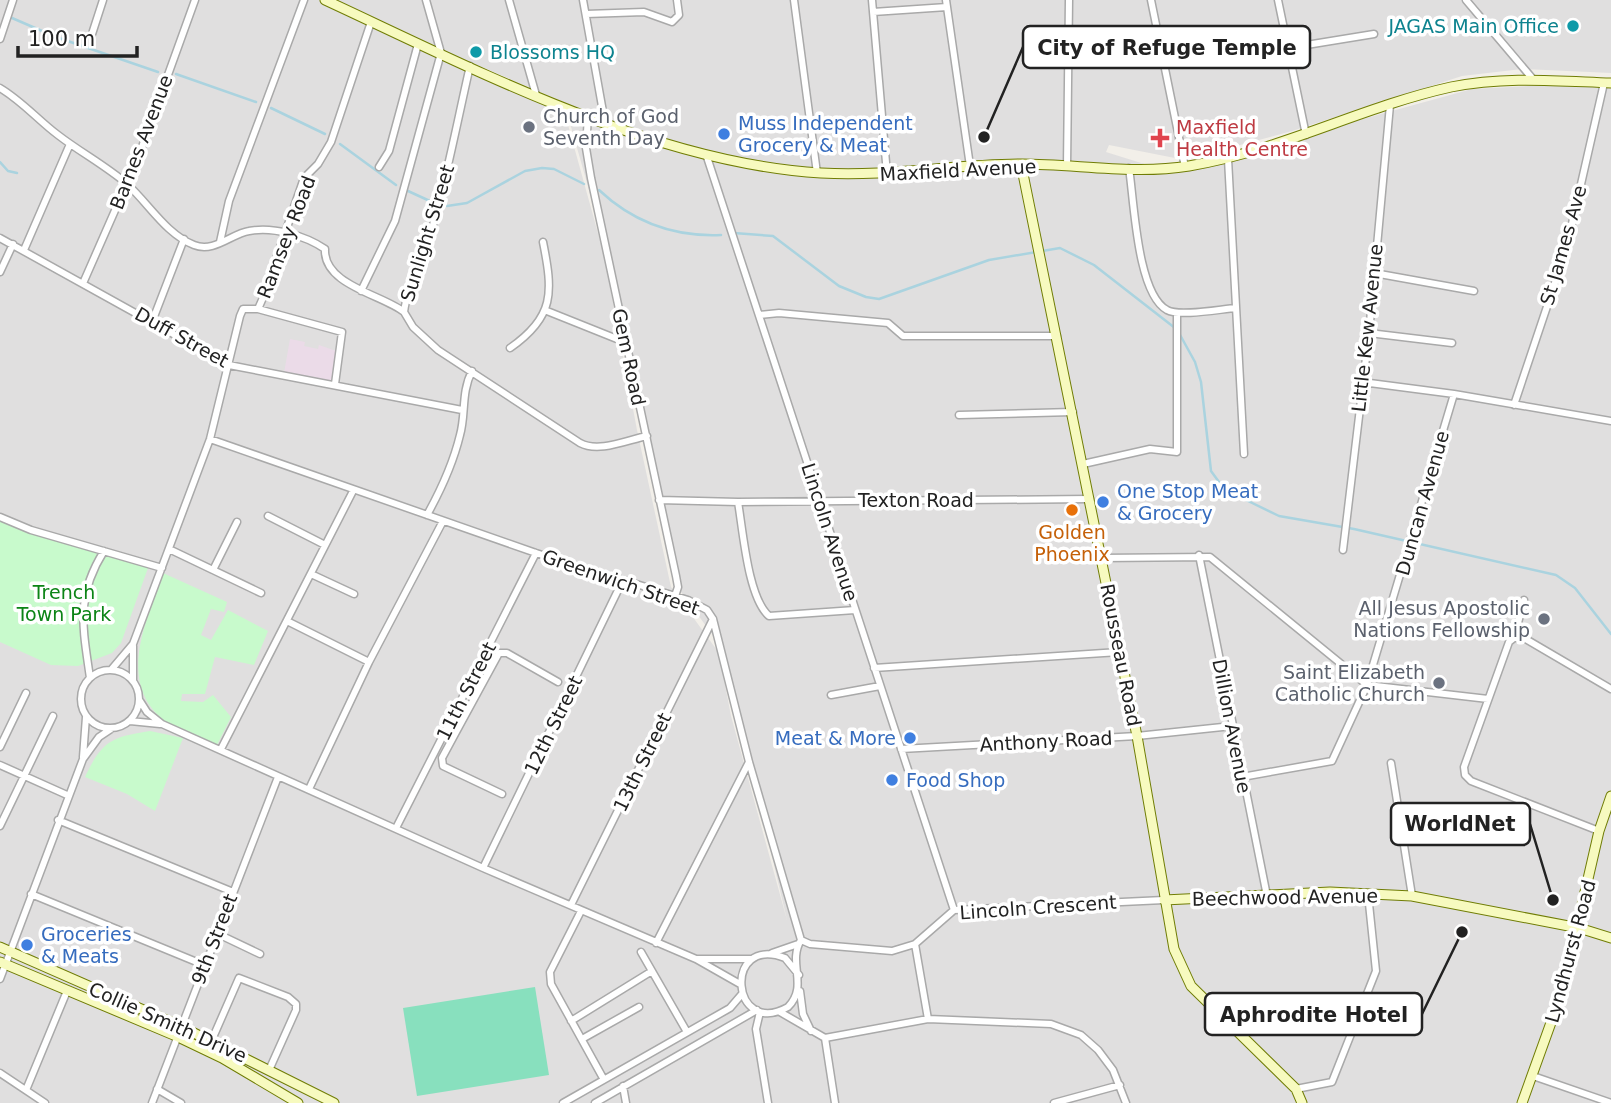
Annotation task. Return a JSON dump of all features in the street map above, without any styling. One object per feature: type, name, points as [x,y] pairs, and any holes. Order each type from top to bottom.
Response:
[{"type":"street","points":[[0,39],[13,0]]},
{"type":"street","points":[[92,34],[103,0]]},
{"type":"street","name":"Barnes Avenue","points":[[83,281],[127,184],[195,0]]},
{"type":"street","points":[[220,243],[233,188],[304,0]]},
{"type":"street","name":"Maxfield Avenue","points":[[325,0],[418,44],[606,123],[706,155],[817,173],[887,174],[1021,164],[1185,167],[1228,159],[1450,87],[1532,78],[1608,83]]},
{"type":"street","points":[[361,291],[395,221],[441,53],[426,0]]},
{"type":"street","points":[[509,0],[536,95]]},
{"type":"street","points":[[583,0],[606,123]]},
{"type":"street","points":[[586,14],[644,12],[673,22],[679,15],[677,0]]},
{"type":"street","points":[[794,0],[817,173]]},
{"type":"street","points":[[872,0],[887,174]]},
{"type":"street","points":[[1067,166],[1069,0]]},
{"type":"street","points":[[1151,0],[1185,167]]},
{"type":"street","points":[[1278,0],[1306,135]]},
{"type":"street","points":[[1466,0],[1532,78]]},
{"type":"street","points":[[873,12],[946,4],[970,166]]},
{"type":"street","name":"Ramsey Road","points":[[229,365],[243,309],[258,309],[304,178],[318,164],[331,142],[371,22]]},
{"type":"street","points":[[1288,48],[1374,34]]},
{"type":"street","points":[[379,167],[389,151],[418,44]]},
{"type":"street","name":"Sunlight Street","points":[[470,66],[440,200],[426,251],[410,285],[404,312],[413,327],[432,345],[585,446],[613,445],[646,436]]},
{"type":"street","name":"St James Ave","points":[[1514,405],[1566,250],[1608,83]]},
{"type":"street","points":[[0,88],[27,106],[70,144],[127,184],[184,240],[206,247],[248,230],[285,233],[326,249],[326,262],[332,271],[361,291],[404,312]]},
{"type":"street","name":"Little Kew Avenue","points":[[1343,550],[1369,333],[1390,105]]},
{"type":"street","name":"Gem Road","points":[[588,116],[586,148],[591,178],[678,587],[675,596]]},
{"type":"street","points":[[24,250],[70,144]]},
{"type":"street","name":"Lincoln Avenue","points":[[706,155],[954,910]]},
{"type":"street","points":[[1228,159],[1244,454]]},
{"type":"street","name":"Rousseau Road","points":[[1021,164],[1137,736],[1174,949],[1191,986],[1296,1089],[1302,1103]]},
{"type":"street","points":[[1129,168],[1143,269],[1149,286],[1166,310],[1177,313],[1236,308]]},
{"type":"street","name":"Duff Street","points":[[0,238],[83,281],[229,365],[462,410]]},
{"type":"street","points":[[152,321],[184,240]]},
{"type":"street","points":[[510,348],[529,335],[547,311],[550,276],[543,242]]},
{"type":"street","points":[[0,272],[13,244]]},
{"type":"street","points":[[1374,273],[1474,291]]},
{"type":"street","points":[[258,309],[341,331],[335,384]]},
{"type":"street","points":[[547,311],[626,343]]},
{"type":"street","points":[[759,315],[779,313],[888,323],[903,336],[1057,336]]},
{"type":"street","points":[[1083,464],[1150,449],[1177,452],[1177,313]]},
{"type":"street","points":[[1369,333],[1452,343]]},
{"type":"street","points":[[90,678],[111,670],[133,644],[210,439],[229,365]]},
{"type":"street","points":[[427,515],[450,475],[471,371]]},
{"type":"street","points":[[1362,382],[1454,394],[1611,421]]},
{"type":"street","name":"Duncan Avenue","points":[[1242,778],[1332,761],[1367,685],[1454,394]]},
{"type":"street","points":[[959,415],[1073,412]]},
{"type":"street","name":"Greenwich Street","points":[[210,439],[353,491],[622,582],[675,596],[701,607],[713,619],[799,942],[799,975]]},
{"type":"street","points":[[221,750],[353,491]]},
{"type":"street","name":"Texton Road","points":[[659,500],[738,502],[1090,499]]},
{"type":"street","points":[[738,502],[753,581],[762,610],[769,616],[855,610]]},
{"type":"street","points":[[268,516],[325,545]]},
{"type":"street","points":[[0,517],[31,530],[162,568]]},
{"type":"street","points":[[309,789],[369,662],[443,521]]},
{"type":"street","points":[[213,570],[237,522]]},
{"type":"street","points":[[169,549],[261,593]]},
{"type":"street","points":[[83,759],[86,717],[81,694],[90,678],[82,619],[83,601],[92,570],[103,551]]},
{"type":"street","name":"11th Street","points":[[396,828],[536,553]]},
{"type":"street","name":"Dillion Avenue","points":[[1199,555],[1268,897]]},
{"type":"street","points":[[1101,558],[1210,556],[1367,685],[1488,699]]},
{"type":"street","points":[[311,574],[354,594]]},
{"type":"street","name":"12th Street","points":[[483,868],[622,582]]},
{"type":"street","points":[[1524,600],[1514,638],[1509,642],[1464,767],[1467,779],[1599,831]]},
{"type":"street","name":"13th Street","points":[[571,905],[713,619]]},
{"type":"street","points":[[288,621],[369,662]]},
{"type":"street","points":[[1514,638],[1524,638],[1611,689]]},
{"type":"street","points":[[133,644],[133,680],[139,701],[147,712],[162,724],[483,868],[696,959],[740,984]]},
{"type":"street","points":[[874,668],[1119,652]]},
{"type":"street","points":[[502,794],[443,766],[442,758],[499,653],[507,653],[558,682]]},
{"type":"street","points":[[111,670],[133,680]]},
{"type":"street","points":[[831,695],[880,686]]},
{"type":"street","points":[[0,747],[26,693]]},
{"type":"street","points":[[130,721],[139,701]]},
{"type":"street","points":[[0,826],[53,716]]},
{"type":"street","points":[[86,717],[96,726],[111,729]]},
{"type":"street","points":[[0,979],[5,949],[31,894],[83,759],[99,737],[111,729],[130,721],[162,724]]},
{"type":"street","name":"Anthony Road","points":[[901,749],[1137,736],[1232,726]]},
{"type":"street","points":[[447,728],[456,732]]},
{"type":"street","points":[[656,943],[749,762]]},
{"type":"street","points":[[1391,763],[1412,896]]},
{"type":"street","points":[[0,765],[67,795]]},
{"type":"street","name":"9th Street","points":[[152,1103],[278,776]]},
{"type":"street","name":"Lyndhurst Road","points":[[1522,1103],[1562,992],[1579,928],[1599,831],[1611,796]]},
{"type":"street","points":[[58,820],[233,892]]},
{"type":"street","name":"Beechwood Avenue","points":[[1164,900],[1330,892],[1412,896],[1579,928],[1611,938]]},
{"type":"street","points":[[31,894],[204,965]]},
{"type":"street","points":[[1296,1089],[1332,1082],[1376,971],[1368,894]]},
{"type":"street","name":"Lincoln Crescent","points":[[915,944],[954,910],[1164,900]]},
{"type":"street","points":[[581,911],[550,972],[551,984],[603,1078]]},
{"type":"street","points":[[216,933],[260,954]]},
{"type":"street","points":[[696,959],[752,959],[799,942],[892,951],[915,944],[928,1019]]},
{"type":"street","name":"Collie Smith Drive","points":[[5,949],[270,1068],[334,1103]]},
{"type":"street","points":[[641,952],[687,1032]]},
{"type":"street","points":[[764,954],[785,958],[799,975],[803,1014],[813,1034]]},
{"type":"street","points":[[752,959],[743,970],[740,984],[742,994],[758,1011]]},
{"type":"street","name":"Collie Smith Drive","points":[[3,963],[176,1036],[298,1103]]},
{"type":"street","points":[[571,1021],[652,971]]},
{"type":"street","points":[[211,1042],[239,978],[278,992],[294,1000],[296,1010],[270,1068]]},
{"type":"street","points":[[780,1012],[794,1002],[800,986]]},
{"type":"street","points":[[26,1090],[67,991]]},
{"type":"street","points":[[563,1103],[730,1008],[742,994]]},
{"type":"street","points":[[582,1039],[639,1007]]},
{"type":"street","points":[[758,1011],[755,1029],[768,1103]]},
{"type":"street","points":[[596,1103],[758,1011],[780,1012],[813,1034],[825,1038],[928,1019],[1051,1024],[1081,1035],[1089,1042],[1114,1070],[1126,1103]]},
{"type":"street","points":[[825,1038],[835,1103]]},
{"type":"street","points":[[0,1073],[36,1100],[45,1103]]},
{"type":"street","points":[[1533,1076],[1611,1103]]},
{"type":"street","points":[[1054,1103],[1120,1085]]},
{"type":"street","points":[[623,1086],[626,1103]]},
{"type":"street","points":[[157,1089],[181,1103]]},
{"type":"shaded area","points":[[0,0],[320,0],[565,114],[604,255],[637,430],[671,587],[719,653],[731,716],[787,920],[723,649],[681,592],[606,250],[564,102],[324,0],[1611,0],[1611,73],[1522,69],[1462,76],[1292,131],[1214,152],[1180,159],[1109,145],[1106,152],[1170,172],[1472,89],[1550,85],[1611,88],[1611,1103],[0,1103]]},
{"type":"shaded area","points":[[290,339],[305,342],[304,346],[318,349],[319,345],[339,352],[332,383],[284,373]]},
{"type":"green space","name":"Trench Town Park","points":[[0,515],[148,568],[121,643],[112,653],[78,666],[51,665],[0,642]]},
{"type":"green space","points":[[163,573],[227,602],[224,612],[211,609],[201,635],[211,640],[228,610],[268,631],[254,665],[215,657],[205,694],[182,694],[181,701],[203,702],[213,695],[231,717],[216,747],[167,723],[151,707],[142,690],[138,672],[139,652]]},
{"type":"green space","points":[[150,731],[183,738],[155,811],[127,794],[85,777],[97,755],[109,743]]},
{"type":"green space","points":[[535,987],[549,1075],[417,1096],[403,1008]]},
{"type":"waterway","points":[[12,18],[56,37],[158,72]]},
{"type":"waterway","points":[[176,74],[256,102]]},
{"type":"waterway","points":[[271,108],[325,134]]},
{"type":"waterway","points":[[340,144],[396,185]]},
{"type":"waterway","points":[[0,162],[8,171],[17,173]]},
{"type":"waterway","points":[[447,206],[467,203],[525,171],[542,168],[554,169],[584,184]]},
{"type":"waterway","points":[[599,190],[626,211],[656,226],[687,233],[721,235]]},
{"type":"waterway","points":[[408,191],[432,202]]},
{"type":"waterway","points":[[734,233],[773,236],[839,286],[866,297],[879,299],[989,260],[1060,248],[1094,265],[1175,328]]},
{"type":"waterway","points":[[1179,333],[1195,362],[1201,382],[1211,471],[1219,482],[1244,499],[1279,516],[1354,529],[1556,575],[1575,588],[1611,634]]},
{"type":"place","name":"JAGAS Main Office","points":[[1573,26]]},
{"type":"place","name":"Blossoms HQ","points":[[476,52]]},
{"type":"place","name":"Church of God Seventh Day","points":[[529,127]]},
{"type":"place","name":"Muss Independent Grocery & Meat","points":[[724,134]]},
{"type":"place","name":"City of Refuge Temple","points":[[984,137]]},
{"type":"place","name":"Maxfield Health Centre","points":[[1160,138]]},
{"type":"place","name":"One Stop Meat & Grocery","points":[[1103,502]]},
{"type":"place","name":"Golden Phoenix","points":[[1072,510]]},
{"type":"place","name":"All Jesus Apostolic Nations Fellowship","points":[[1544,619]]},
{"type":"place","name":"Saint Elizabeth Catholic Church","points":[[1439,683]]},
{"type":"place","name":"Meat & More","points":[[910,738]]},
{"type":"place","name":"Food Shop","points":[[892,780]]},
{"type":"place","name":"WorldNet","points":[[1553,900]]},
{"type":"place","name":"Aphrodite Hotel","points":[[1462,932]]},
{"type":"place","name":"Groceries & Meats","points":[[27,945]]}]
